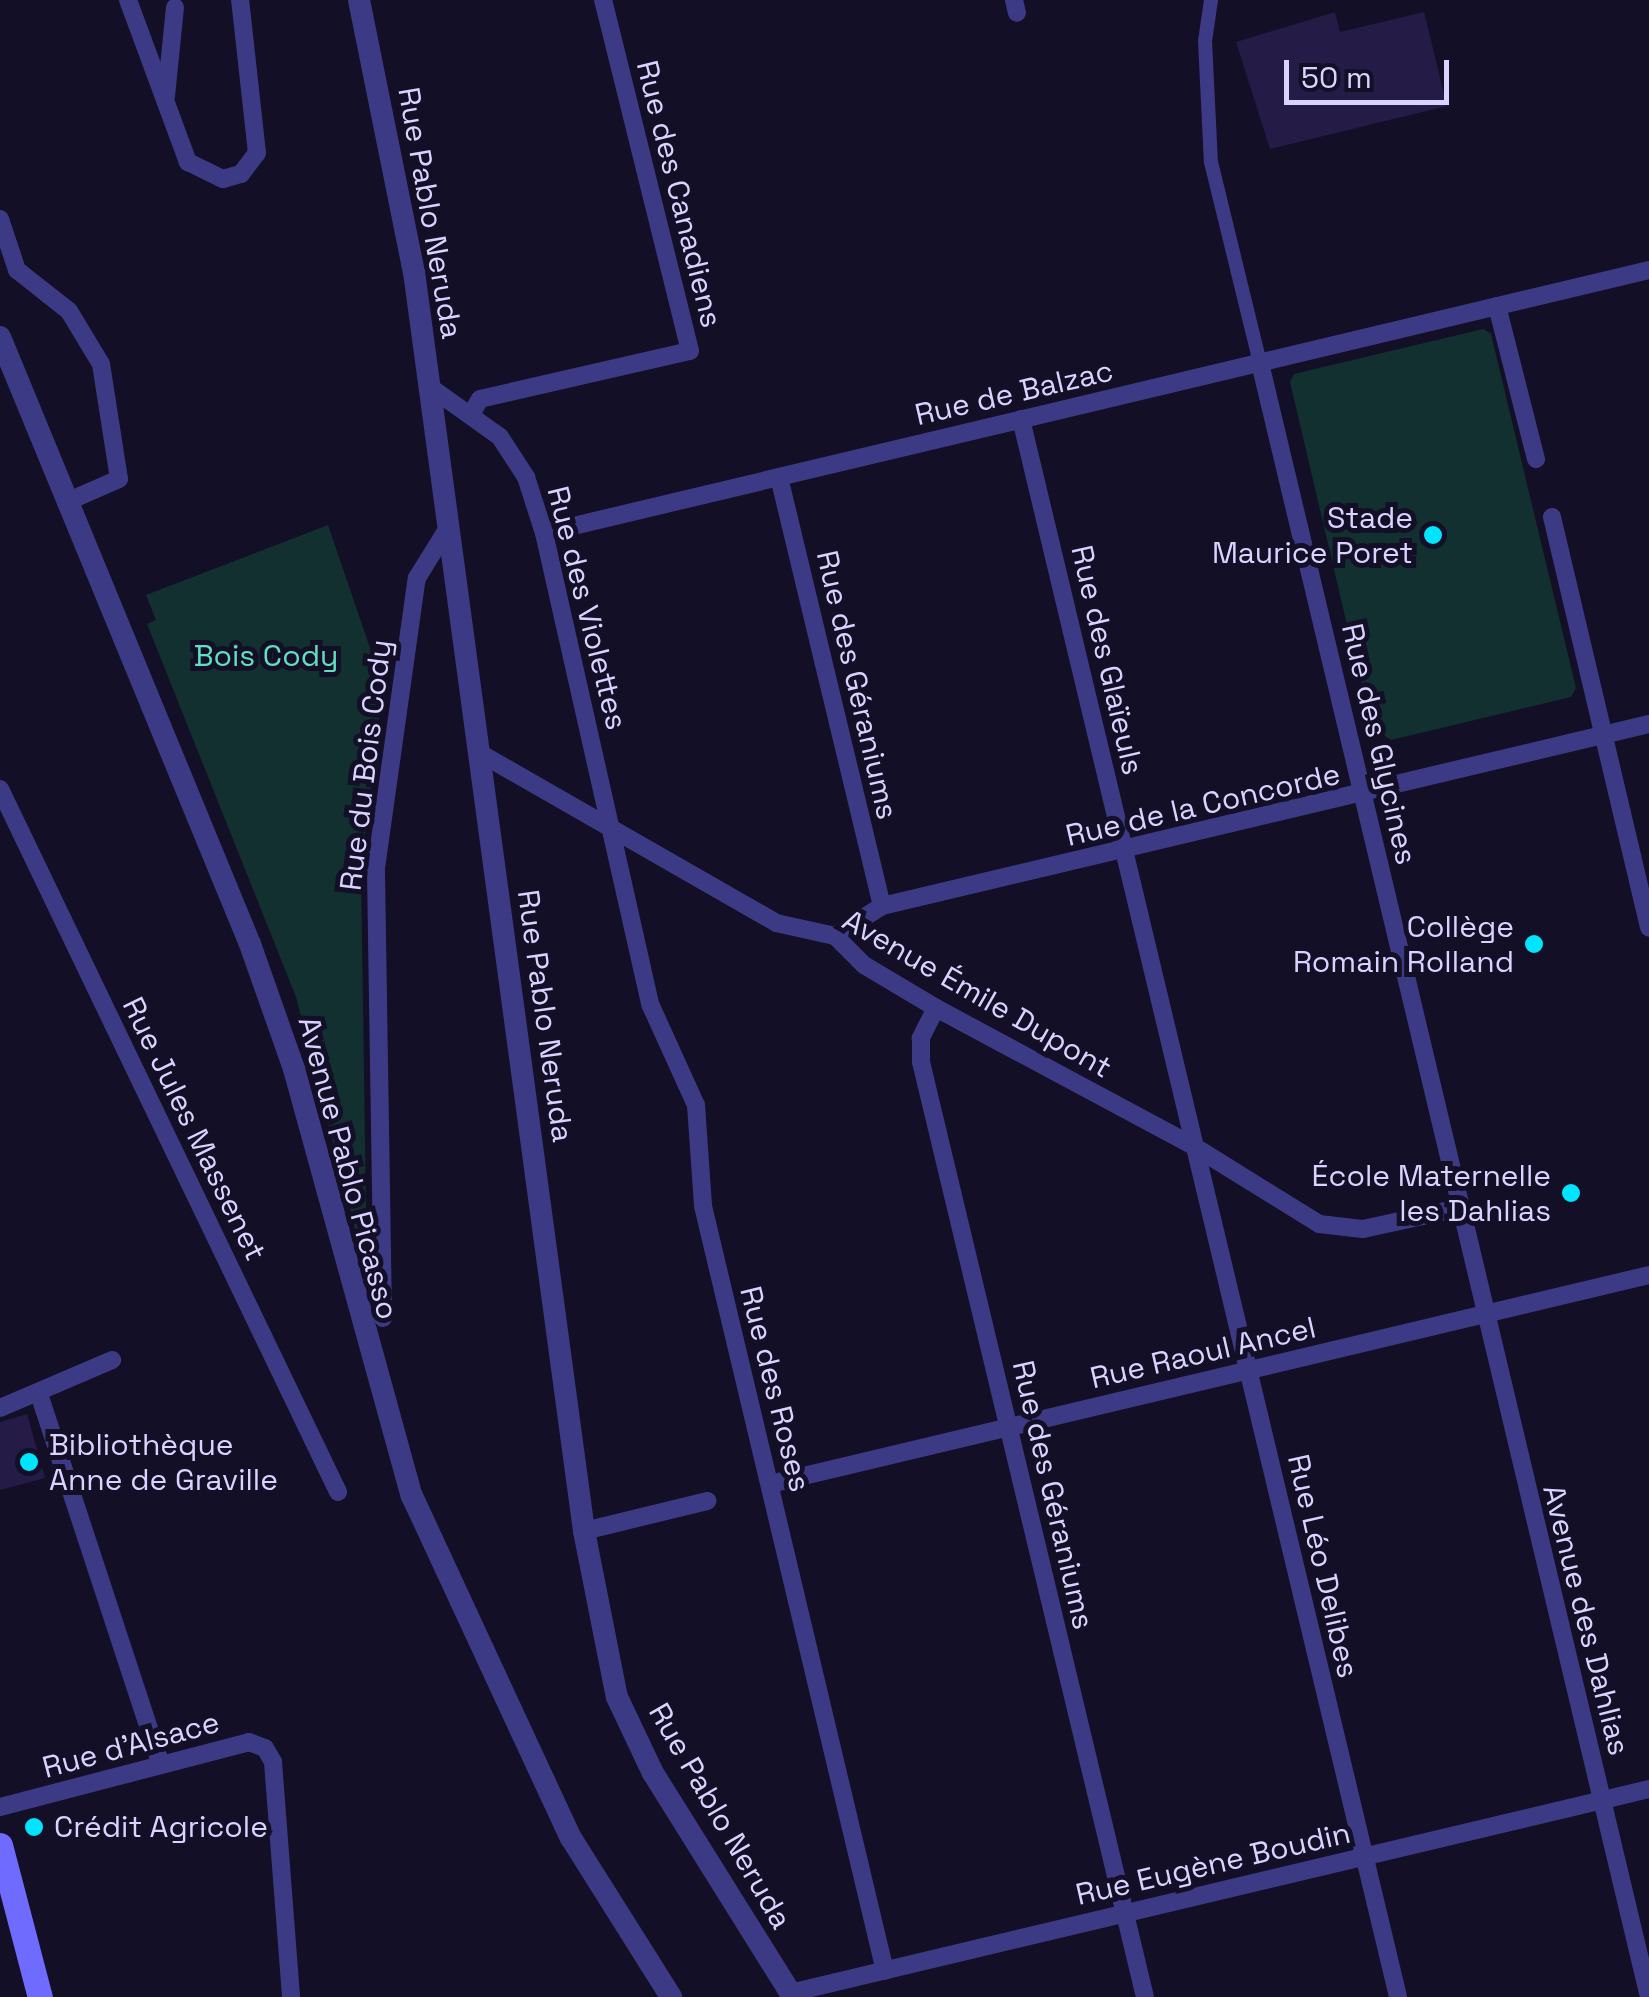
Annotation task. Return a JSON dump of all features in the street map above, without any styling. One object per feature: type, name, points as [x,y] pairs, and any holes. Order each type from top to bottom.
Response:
[{"type":"main road","points":[[0,1845],[40,1997]]},
{"type":"street","points":[[128,0],[188,162],[202,175],[232,178],[252,164],[240,0]]},
{"type":"street","name":"Rue Pablo Neruda","points":[[359,0],[430,387],[584,1531],[616,1697],[653,1773],[792,1995]]},
{"type":"street","name":"Rue des Canadiens","points":[[472,414],[480,399],[690,351],[603,0]]},
{"type":"street","points":[[1211,0],[1204,40],[1211,162],[1260,362]]},
{"type":"street","points":[[166,102],[175,6]]},
{"type":"street","points":[[0,219],[17,270],[69,311],[101,364],[119,478],[69,501]]},
{"type":"street","name":"Rue de Balzac","points":[[544,533],[1649,270]]},
{"type":"street","points":[[1498,306],[1536,459]]},
{"type":"street","name":"Avenue Pablo Picasso","points":[[0,338],[69,501],[294,1069],[412,1496],[571,1838],[671,1997]]},
{"type":"street","name":"Rue des Glycines","points":[[1260,362],[1484,1314]]},
{"type":"street","name":"Rue des Violettes","points":[[430,387],[500,437],[526,477],[544,533],[612,824]]},
{"type":"street","name":"Rue des Glaïeuls","points":[[1021,420],[1195,1147]]},
{"type":"street","name":"Rue des Géraniums","points":[[779,477],[882,906]]},
{"type":"street","points":[[1552,517],[1649,928]]},
{"type":"street","name":"Rue du Bois Cody","points":[[382,1318],[376,868],[416,578],[448,528]]},
{"type":"street","name":"Rue de la Concorde","points":[[835,936],[882,906],[1124,853],[1649,724]]},
{"type":"street","name":"Avenue Émile Dupont","points":[[478,752],[612,824],[776,923],[835,936],[864,965],[936,1008],[1195,1147],[1338,1230],[1459,1208]]},
{"type":"street","name":"Rue Jules Massenet","points":[[0,789],[338,1492]]},
{"type":"street","name":"Rue des Roses","points":[[612,824],[651,1006],[696,1105],[702,1206],[885,1971]]},
{"type":"street","name":"Rue des Géraniums","points":[[936,1008],[921,1038],[920,1062],[1145,1997]]},
{"type":"street","name":"Rue Léo Delibes","points":[[1195,1147],[1398,1997]]},
{"type":"street","name":"Rue Raoul Ancel","points":[[770,1484],[1649,1275]]},
{"type":"street","name":"Avenue des Dahlias","points":[[1484,1314],[1649,1997]]},
{"type":"street","points":[[0,1408],[40,1398],[112,1360]]},
{"type":"street","points":[[40,1398],[161,1765]]},
{"type":"street","points":[[584,1531],[707,1501]]},
{"type":"street","name":"Rue d'Alsace","points":[[0,1807],[249,1742],[273,1762],[291,1997]]},
{"type":"street","name":"Rue Eugène Boudin","points":[[792,1995],[1649,1789]]},
{"type":"green space","name":"Stade Maurice Poret","points":[[1483,329],[1491,334],[1576,688],[1571,697],[1391,740],[1371,727],[1290,382],[1294,374]]},
{"type":"green space","name":"Bois Cody","points":[[328,525],[383,686],[361,869],[367,1276],[296,997],[147,624],[156,620],[146,595]]},
{"type":"building","points":[[1335,12],[1340,32],[1424,12],[1447,106],[1270,149],[1236,42]]},
{"type":"building","points":[[27,1414],[45,1478],[0,1490],[0,1422]]},
{"type":"place","name":"Stade Maurice Poret","points":[[1433,535]]},
{"type":"place","name":"Collège Romain Rolland","points":[[1534,944]]},
{"type":"place","name":"École Maternelle les Dahlias","points":[[1571,1193]]},
{"type":"place","name":"Bibliothèque Anne de Graville","points":[[29,1462]]},
{"type":"place","name":"Crédit Agricole","points":[[34,1827]]}]
